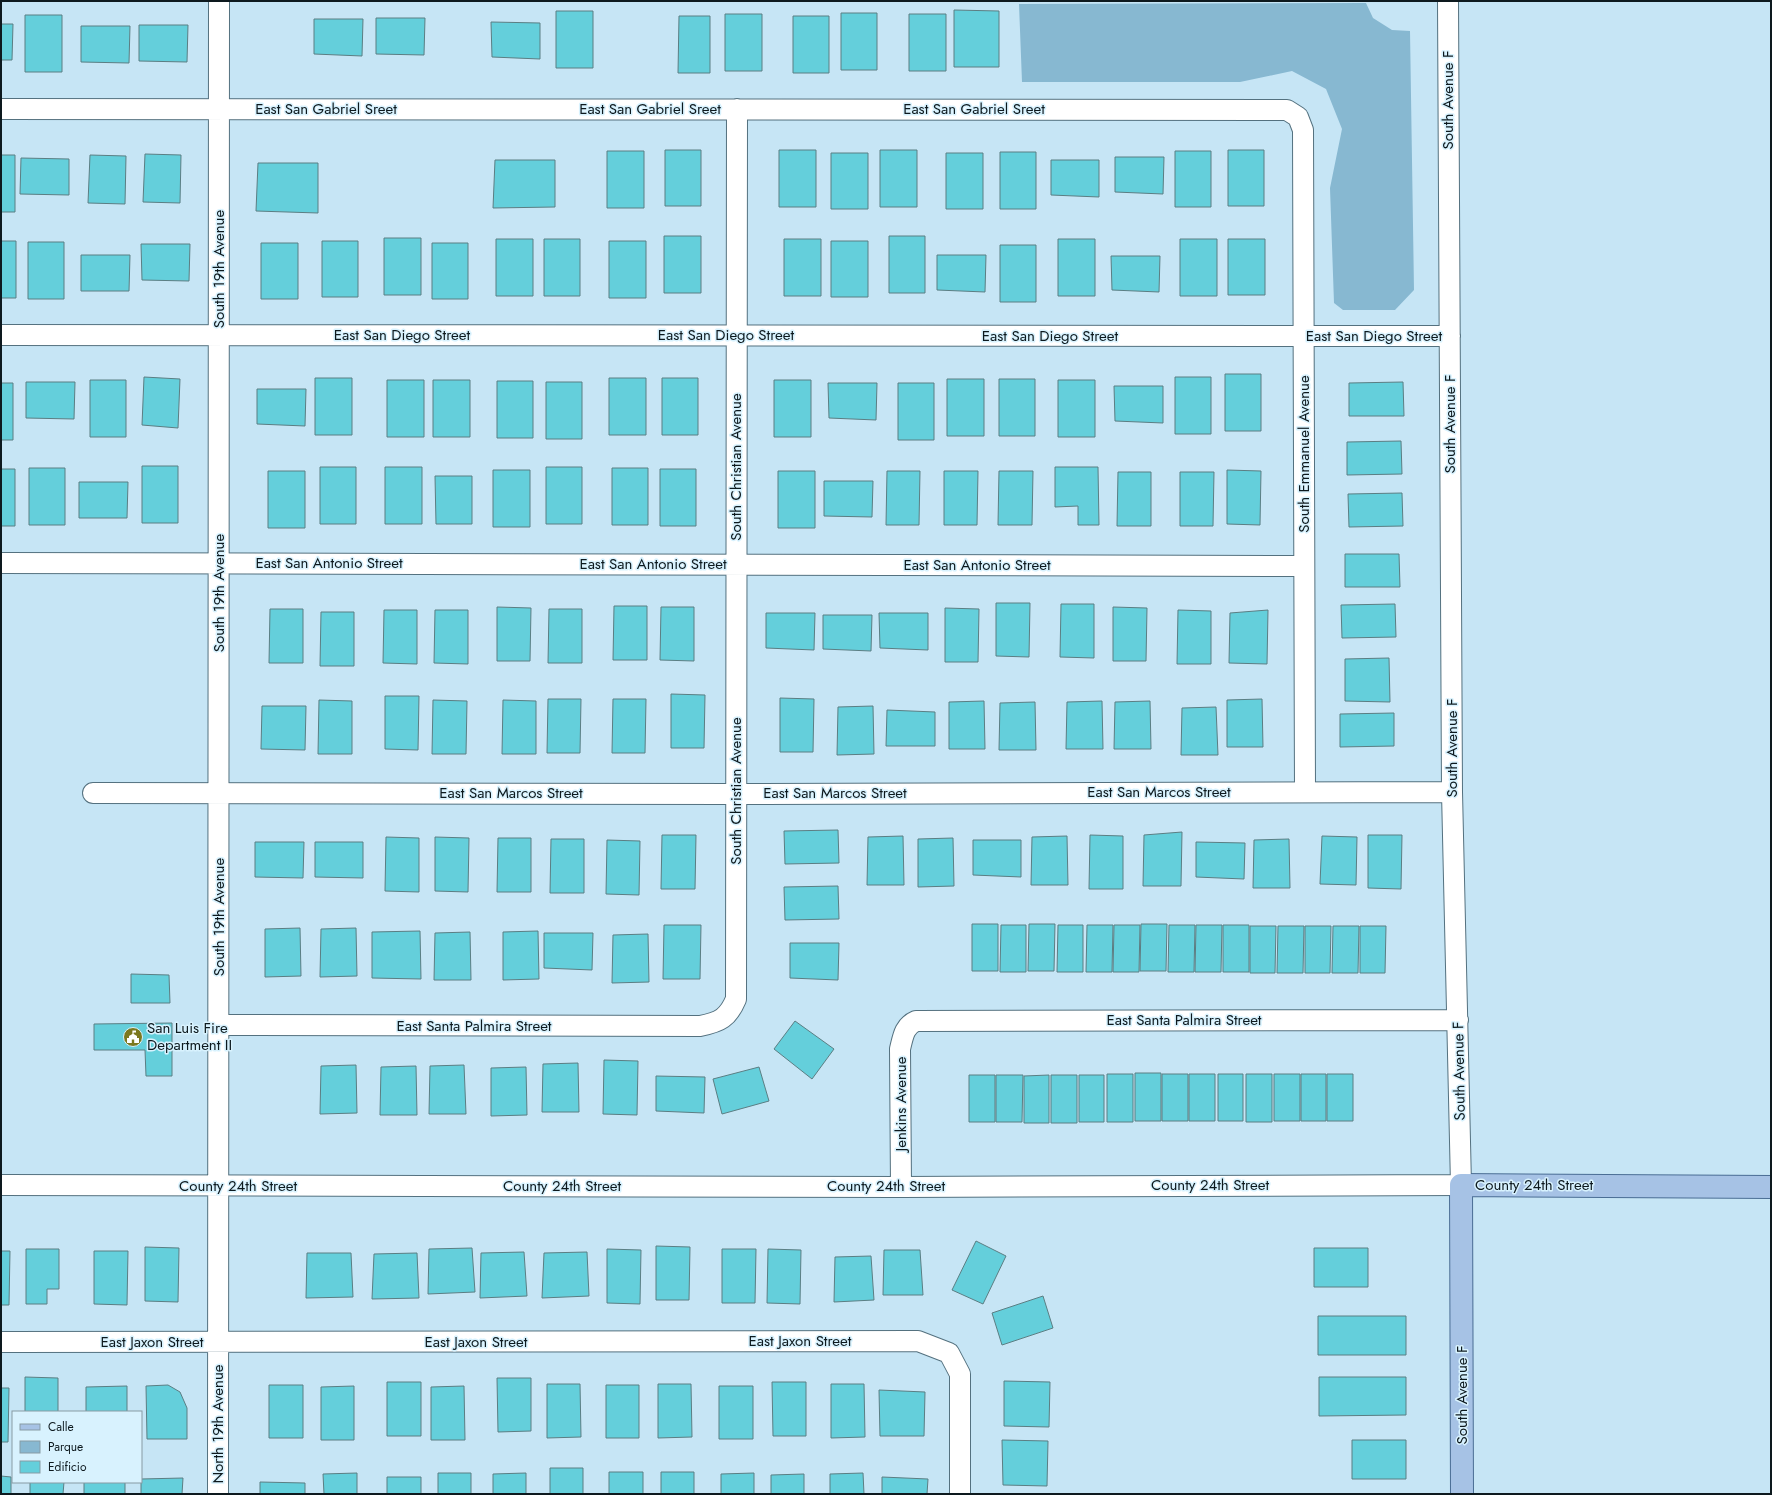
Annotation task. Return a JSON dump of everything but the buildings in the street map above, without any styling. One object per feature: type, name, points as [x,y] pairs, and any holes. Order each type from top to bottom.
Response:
[{"type":"main road","name":"County 24th Street","points":[[1461,1185],[1771,1187]]},
{"type":"main road","name":"South Avenue F","points":[[1461,1185],[1462,1494]]},
{"type":"street","name":"South 19th Avenue","points":[[218,1186],[219,1]]},
{"type":"street","name":"South Avenue F","points":[[1448,1],[1452,792],[1461,1185]]},
{"type":"street","name":"East San Gabriel Sreet","points":[[1,109],[1268,109],[1287,110],[1298,117]]},
{"type":"street","name":"South Christian Avenue","points":[[727,1015],[736,999],[737,109]]},
{"type":"street","name":"South Emmanuel Avenue","points":[[1298,117],[1303,130],[1305,792]]},
{"type":"street","name":"East San Diego Street","points":[[1,335],[1450,336]]},
{"type":"street","name":"East San Antonio Street","points":[[1,563],[1304,566]]},
{"type":"street","name":"East San Marcos Street","points":[[93,792],[736,794],[1452,792]]},
{"type":"street","name":"East Santa Palmira Street","points":[[218,1025],[700,1026],[714,1023],[727,1015]]},
{"type":"street","name":"East Santa Palmira Street","points":[[909,1023],[916,1021],[1458,1020]]},
{"type":"street","name":"Jenkins Avenue","points":[[901,1187],[900,1049],[903,1034],[909,1023]]},
{"type":"street","name":"County 24th Street","points":[[1,1185],[901,1187],[1461,1185]]},
{"type":"street","name":"North 19th Avenue","points":[[218,1186],[218,1494]]},
{"type":"street","name":"East Jaxon Street","points":[[1,1342],[918,1341],[949,1352],[960,1374],[960,1494]]},
{"type":"green space","points":[[1366,3],[1373,18],[1392,30],[1410,31],[1414,290],[1395,310],[1343,310],[1334,303],[1330,188],[1342,129],[1326,89],[1292,71],[1240,82],[1022,82],[1019,4]]},
{"type":"place","name":"San Luis Fire Department II","points":[[133,1037]]}]
